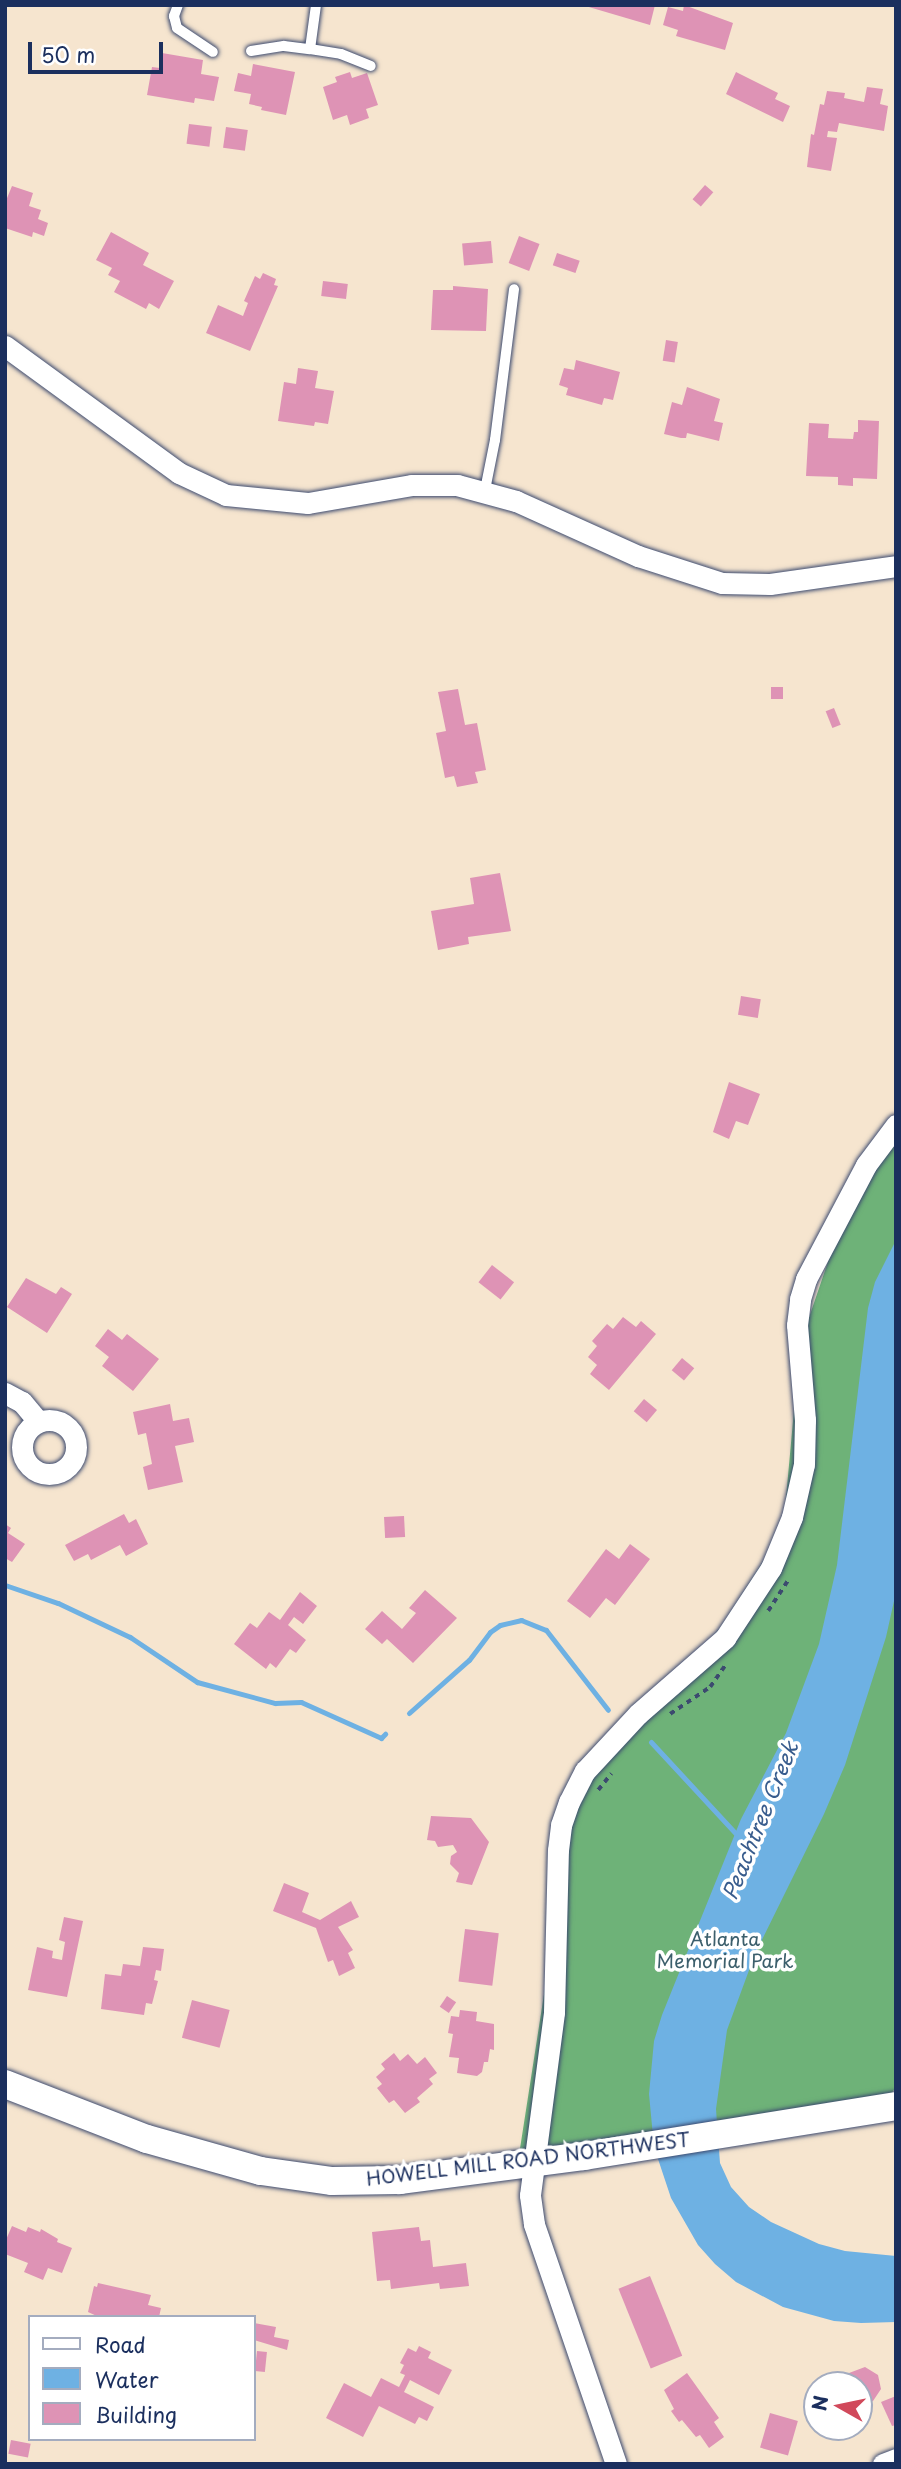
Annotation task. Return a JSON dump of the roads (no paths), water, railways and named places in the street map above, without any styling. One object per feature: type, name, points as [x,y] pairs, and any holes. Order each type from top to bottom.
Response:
[{"type":"main road","name":"HOWELL MILL ROAD NORTHWEST","points":[[5,2084],[148,2139],[261,2171],[332,2181],[400,2179],[584,2155],[792,2120],[896,2106]]},
{"type":"street","points":[[5,346],[179,473],[226,495],[308,503],[412,485],[457,485],[516,500],[638,556],[722,583],[770,584],[896,566]]},
{"type":"street","points":[[616,2464],[534,2224],[530,2195],[554,2012],[558,1850],[569,1802],[585,1771],[613,1738],[725,1638],[771,1568],[793,1517],[804,1464],[805,1420],[797,1325],[800,1299],[806,1279],[866,1165],[896,1125]]},
{"type":"street","points":[[5,1393],[22,1402],[38,1421]]},
{"type":"street","points":[[883,2464],[896,2459]]},
{"type":"lane","points":[[178,5],[174,16],[177,28],[213,52]]},
{"type":"lane","points":[[310,49],[316,5]]},
{"type":"lane","points":[[251,51],[284,46],[310,49],[341,54],[371,66]]},
{"type":"lane","points":[[485,490],[514,289]]},
{"type":"water","name":"Peachtree Creek","points":[[896,1240],[896,1592],[886,1637],[845,1765],[824,1814],[755,1954],[727,2030],[716,2109],[720,2163],[731,2187],[749,2207],[771,2222],[819,2244],[845,2251],[896,2256],[896,2322],[861,2323],[834,2321],[783,2307],[736,2282],[715,2264],[698,2245],[671,2198],[654,2147],[649,2094],[654,2041],[662,2015],[741,1819],[786,1733],[819,1644],[837,1565],[868,1308],[875,1282]]},
{"type":"waterway","points":[[5,1585],[58,1603],[130,1637],[197,1682],[275,1703],[301,1702],[381,1738],[385,1734]]},
{"type":"waterway","points":[[409,1713],[469,1660],[490,1632],[500,1625],[521,1620],[546,1630],[608,1710]]},
{"type":"waterway","name":"Peachtree Creek","points":[[651,1742],[740,1838]]},
{"type":"park label","name":"Atlanta Memorial Park","points":[[725,1950]]}]
